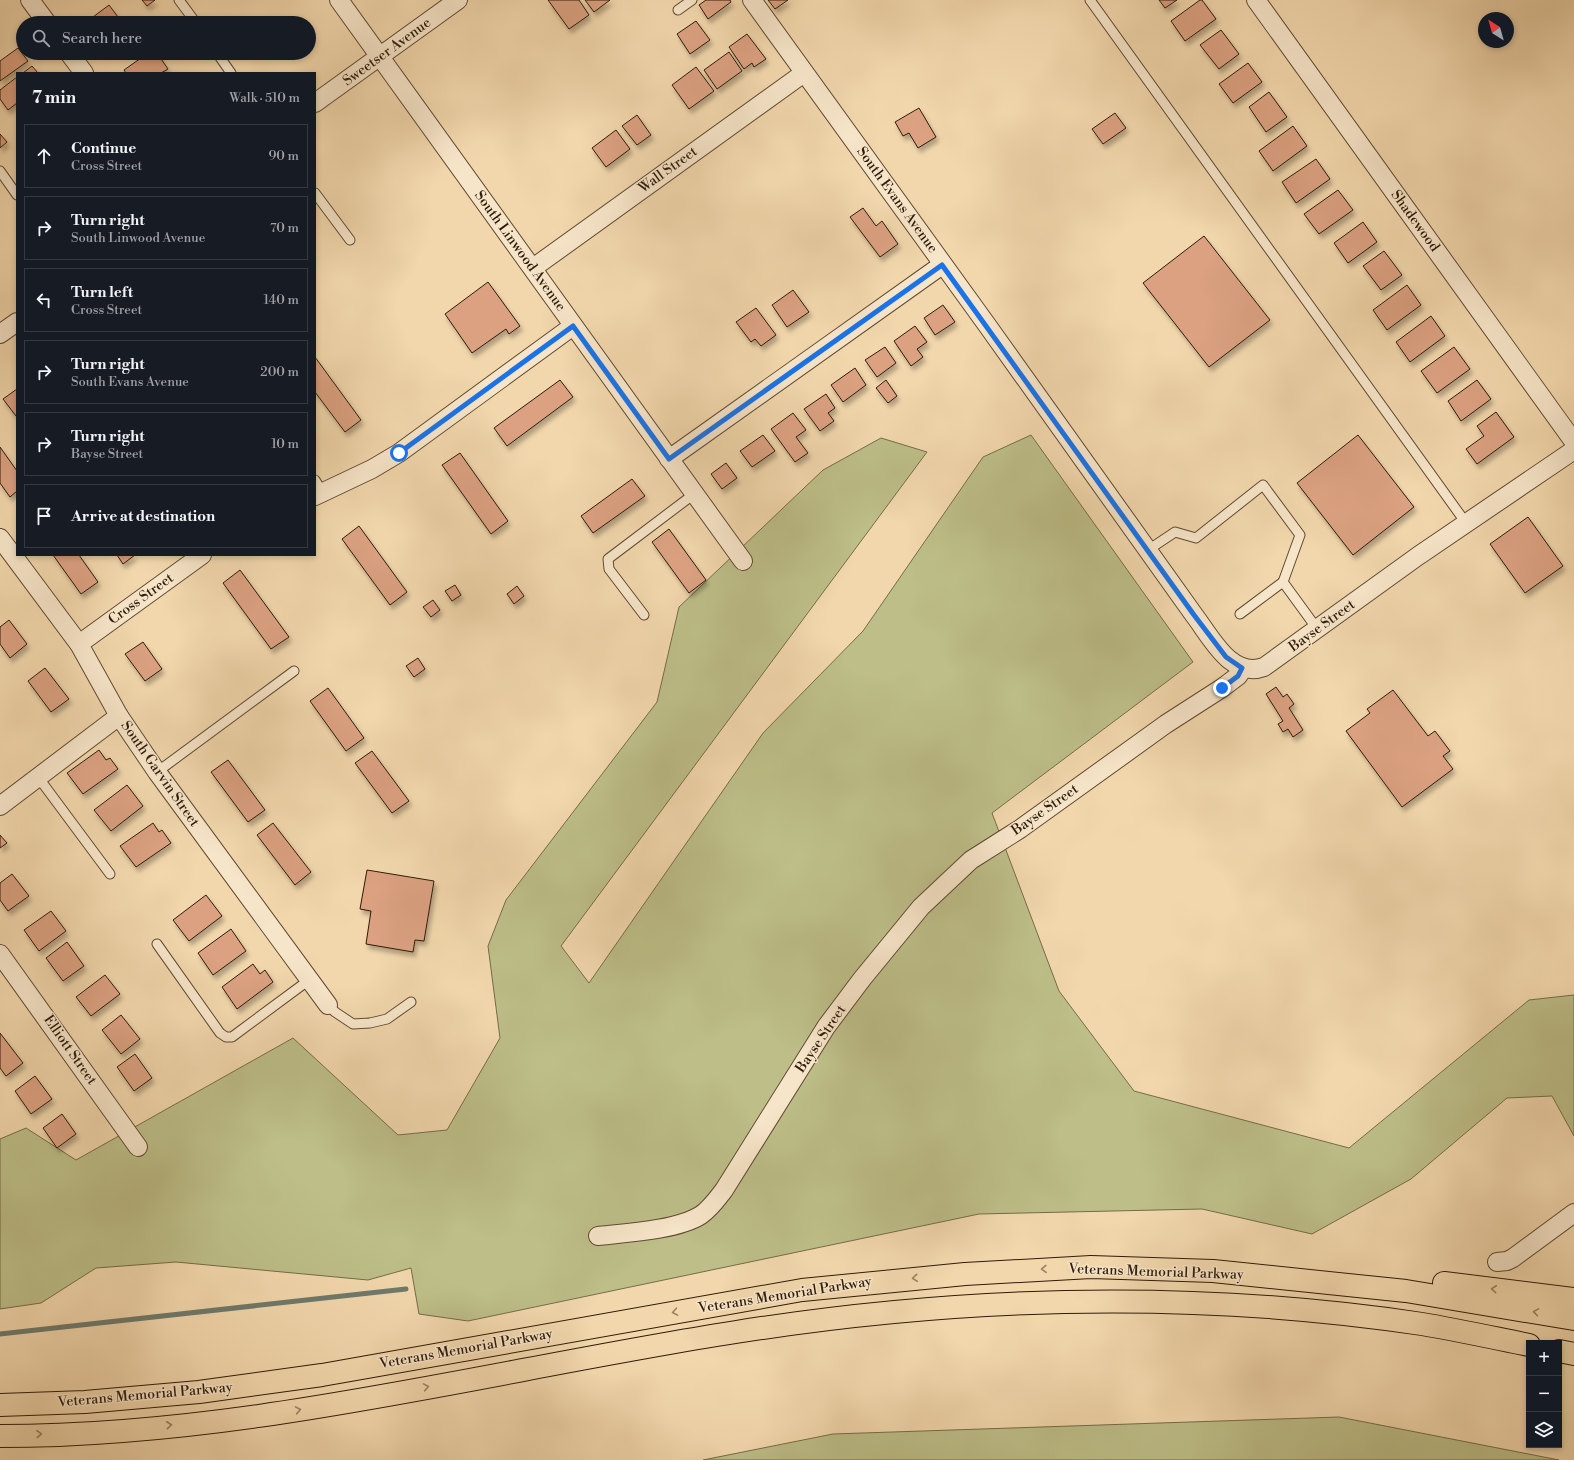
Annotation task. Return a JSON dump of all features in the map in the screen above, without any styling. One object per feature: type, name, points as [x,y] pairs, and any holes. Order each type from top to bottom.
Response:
[{"type":"highway","points":[[1213,1271],[1252,1265],[1308,1268],[1574,1299]]},
{"type":"highway","name":"Veterans Memorial Parkway","points":[[0,1404],[85,1402],[207,1391],[329,1373],[802,1290],[876,1281],[964,1274],[1091,1267],[1213,1271],[1406,1291],[1574,1319]]},
{"type":"highway","name":"Veterans Memorial Parkway","points":[[0,1436],[112,1431],[286,1411],[735,1332],[855,1315],[981,1304],[1073,1301],[1161,1301],[1272,1307],[1425,1325],[1526,1344]]},
{"type":"highway","points":[[1562,1352],[1574,1354]]},
{"type":"street","points":[[30,0],[42,16]]},
{"type":"street","name":"South Linwood Avenue","points":[[339,0],[743,561]]},
{"type":"street","name":"Sweetser Avenue","points":[[316,103],[458,0]]},
{"type":"street","name":"South Evans Avenue","points":[[752,0],[1226,657],[1242,668]]},
{"type":"street","name":"Shadewood","points":[[1256,0],[1574,442]]},
{"type":"street","points":[[74,60],[83,72]]},
{"type":"street","name":"Wall Street","points":[[533,268],[804,73]]},
{"type":"street","points":[[669,459],[942,265]]},
{"type":"street","points":[[0,334],[16,323]]},
{"type":"street","points":[[318,490],[372,469],[399,453],[573,326]]},
{"type":"street","name":"Bayse Street","points":[[598,1236],[674,1225],[688,1221],[710,1207],[724,1190],[826,1027],[862,979],[921,907],[971,860],[1020,829],[1166,724],[1227,684],[1238,676],[1242,668],[1257,670],[1264,667],[1318,630],[1466,523],[1574,450]]},
{"type":"street","name":"South Garvin Street","points":[[0,538],[79,644],[119,716],[157,772],[328,1005]]},
{"type":"street","name":"Cross Street","points":[[79,644],[201,556]]},
{"type":"street","points":[[0,806],[119,716]]},
{"type":"street","name":"Elliott Street","points":[[0,954],[138,1147]]},
{"type":"street","points":[[1497,1262],[1507,1261],[1513,1258],[1574,1212]]},
{"type":"lane","points":[[179,0],[191,16]]},
{"type":"lane","points":[[678,10],[692,0]]},
{"type":"lane","points":[[1090,0],[1466,523]]},
{"type":"lane","points":[[222,60],[230,72]]},
{"type":"lane","points":[[0,171],[16,194]]},
{"type":"lane","points":[[316,194],[350,240]]},
{"type":"lane","points":[[1148,550],[1174,532],[1196,538],[1263,485],[1300,535],[1283,582],[1240,614]]},
{"type":"lane","points":[[644,615],[609,569],[608,559],[694,494]]},
{"type":"lane","points":[[1283,582],[1318,630]]},
{"type":"lane","points":[[157,772],[294,671]]},
{"type":"lane","points":[[38,777],[110,874]]},
{"type":"lane","points":[[157,944],[220,1033],[226,1037],[232,1036],[309,980]]},
{"type":"lane","points":[[328,1005],[335,1012],[354,1024],[370,1023],[387,1019],[411,1002]]},
{"type":"green space","points":[[1031,435],[1193,662],[992,813],[1059,991],[1134,1091],[1349,1148],[1529,1000],[1574,995],[1574,1136],[1552,1096],[1507,1098],[1411,1179],[1312,1234],[1202,1209],[979,1214],[468,1321],[419,1314],[411,1268],[368,1280],[176,1262],[96,1268],[41,1303],[0,1309],[0,1139],[26,1128],[76,1160],[293,1038],[398,1135],[447,1130],[500,1038],[488,946],[506,900],[657,702],[679,607],[823,470],[881,438],[927,452],[561,946],[589,983],[763,733],[863,631],[983,457]]},
{"type":"green space","points":[[1339,1417],[1559,1460],[703,1460],[833,1434]]},
{"type":"building","points":[[142,0],[155,0],[147,6]]},
{"type":"building","points":[[548,0],[579,0],[589,15],[569,29]]},
{"type":"building","points":[[585,0],[610,0],[594,12]]},
{"type":"building","points":[[706,0],[730,0],[731,2],[708,19],[699,5]]},
{"type":"building","points":[[768,0],[788,0],[775,9]]},
{"type":"building","points":[[1159,0],[1177,0],[1165,8]]},
{"type":"building","points":[[1202,0],[1216,19],[1185,41],[1171,21]]},
{"type":"building","points":[[109,5],[117,16],[94,16]]},
{"type":"building","points":[[696,21],[710,40],[690,54],[677,34]]},
{"type":"building","points":[[1221,30],[1239,54],[1219,69],[1200,45]]},
{"type":"building","points":[[747,34],[766,59],[754,67],[752,63],[744,69],[729,47]]},
{"type":"building","points":[[16,49],[16,60],[28,61],[0,81],[0,61]]},
{"type":"building","points":[[729,52],[742,71],[717,89],[704,70]]},
{"type":"building","points":[[138,60],[162,60],[168,69],[163,72],[125,72],[124,70]]},
{"type":"building","points":[[1248,63],[1262,82],[1233,103],[1219,84]]},
{"type":"building","points":[[32,66],[37,72],[24,72]]},
{"type":"building","points":[[696,67],[714,91],[689,109],[672,85]]},
{"type":"building","points":[[16,78],[16,104],[8,110],[0,99],[0,90]]},
{"type":"building","points":[[1269,92],[1287,117],[1266,132],[1249,107]]},
{"type":"building","points":[[919,108],[936,137],[918,148],[909,133],[903,136],[895,122]]},
{"type":"building","points":[[1115,113],[1126,128],[1103,144],[1092,129]]},
{"type":"building","points":[[637,115],[651,135],[637,145],[622,126]]},
{"type":"building","points":[[1293,126],[1307,146],[1273,171],[1259,151]]},
{"type":"building","points":[[616,130],[630,149],[606,167],[592,148]]},
{"type":"building","points":[[0,134],[7,142],[0,148]]},
{"type":"building","points":[[1316,159],[1330,179],[1296,203],[1282,182]]},
{"type":"building","points":[[1338,190],[1353,210],[1319,234],[1304,214]]},
{"type":"building","points":[[863,208],[876,226],[882,221],[898,244],[880,257],[850,217]]},
{"type":"building","points":[[1363,222],[1377,242],[1348,263],[1334,243]]},
{"type":"building","points":[[1204,236],[1270,320],[1209,367],[1143,283]]},
{"type":"building","points":[[1384,251],[1402,275],[1381,290],[1363,266]]},
{"type":"building","points":[[488,282],[520,326],[509,334],[506,329],[472,353],[445,314]]},
{"type":"building","points":[[1407,285],[1421,305],[1387,330],[1373,310]]},
{"type":"building","points":[[793,290],[809,312],[787,327],[772,305]]},
{"type":"building","points":[[943,305],[955,322],[935,335],[924,318]]},
{"type":"building","points":[[756,308],[776,335],[761,346],[755,339],[751,342],[736,322]]},
{"type":"building","points":[[1431,316],[1445,336],[1410,362],[1396,342]]},
{"type":"building","points":[[915,326],[927,342],[917,349],[923,357],[911,366],[894,341]]},
{"type":"building","points":[[885,347],[896,363],[877,377],[865,360]]},
{"type":"building","points":[[1454,347],[1470,369],[1437,393],[1421,371]]},
{"type":"building","points":[[316,358],[361,420],[345,432],[316,393]]},
{"type":"building","points":[[855,368],[866,385],[843,402],[831,385]]},
{"type":"building","points":[[560,380],[573,397],[507,446],[494,428]]},
{"type":"building","points":[[886,380],[897,396],[888,403],[876,388]]},
{"type":"building","points":[[1477,380],[1491,399],[1461,421],[1448,401]]},
{"type":"building","points":[[16,390],[16,416],[3,399]]},
{"type":"building","points":[[826,394],[835,408],[828,413],[834,421],[820,431],[804,409]]},
{"type":"building","points":[[1496,412],[1514,437],[1477,464],[1466,449],[1484,436],[1477,426]]},
{"type":"building","points":[[793,413],[806,430],[796,437],[808,453],[795,462],[771,429]]},
{"type":"building","points":[[763,435],[775,451],[752,467],[740,451]]},
{"type":"building","points":[[1358,435],[1414,507],[1353,555],[1297,483]]},
{"type":"building","points":[[0,447],[16,470],[16,492],[10,497],[0,483]]},
{"type":"building","points":[[460,453],[508,521],[491,534],[442,465]]},
{"type":"building","points":[[726,463],[737,478],[722,489],[711,474]]},
{"type":"building","points":[[632,479],[645,496],[593,533],[581,516]]},
{"type":"building","points":[[1528,517],[1563,566],[1525,593],[1490,544]]},
{"type":"building","points":[[359,526],[407,592],[390,605],[342,539]]},
{"type":"building","points":[[669,529],[706,580],[689,593],[652,542]]},
{"type":"building","points":[[54,556],[80,556],[98,582],[81,594]]},
{"type":"building","points":[[118,556],[134,556],[123,564]]},
{"type":"building","points":[[240,570],[289,637],[271,649],[223,583]]},
{"type":"building","points":[[455,585],[461,595],[452,601],[445,591]]},
{"type":"building","points":[[517,586],[524,596],[514,604],[507,594]]},
{"type":"building","points":[[433,600],[440,610],[431,617],[423,607]]},
{"type":"building","points":[[9,620],[27,644],[10,658],[0,644],[0,627]]},
{"type":"building","points":[[143,642],[162,669],[145,681],[125,654]]},
{"type":"building","points":[[418,658],[425,669],[414,677],[406,666]]},
{"type":"building","points":[[45,668],[69,699],[51,712],[28,681]]},
{"type":"building","points":[[1276,687],[1283,697],[1287,694],[1294,704],[1289,708],[1303,730],[1293,737],[1288,729],[1283,732],[1278,724],[1283,721],[1266,694]]},
{"type":"building","points":[[328,688],[364,738],[346,751],[310,701]]},
{"type":"building","points":[[1393,690],[1428,736],[1435,731],[1450,751],[1443,756],[1453,769],[1402,807],[1346,731],[1370,713],[1367,709]]},
{"type":"building","points":[[99,750],[106,760],[110,758],[118,769],[83,794],[67,773]]},
{"type":"building","points":[[372,751],[409,801],[392,813],[355,763]]},
{"type":"building","points":[[228,760],[265,810],[248,822],[211,772]]},
{"type":"building","points":[[127,785],[143,806],[111,831],[94,810]]},
{"type":"building","points":[[153,823],[159,832],[162,830],[171,843],[136,867],[120,846]]},
{"type":"building","points":[[273,823],[311,872],[295,885],[257,835]]},
{"type":"building","points":[[0,835],[7,843],[0,848]]},
{"type":"building","points":[[367,870],[434,881],[424,941],[415,940],[413,952],[366,944],[371,911],[360,909]]},
{"type":"building","points":[[12,874],[29,896],[8,911],[0,900],[0,883]]},
{"type":"building","points":[[206,895],[222,916],[189,941],[173,920]]},
{"type":"building","points":[[51,911],[66,931],[39,951],[24,930]]},
{"type":"building","points":[[231,929],[246,951],[213,975],[198,953]]},
{"type":"building","points":[[67,942],[84,966],[63,981],[46,958]]},
{"type":"building","points":[[253,964],[260,974],[265,970],[273,982],[237,1009],[222,987]]},
{"type":"building","points":[[105,975],[120,994],[91,1016],[76,997]]},
{"type":"building","points":[[121,1015],[140,1039],[121,1054],[102,1030]]},
{"type":"building","points":[[0,1033],[23,1063],[6,1076],[0,1068]]},
{"type":"building","points":[[135,1054],[152,1078],[134,1091],[117,1067]]},
{"type":"building","points":[[35,1076],[52,1099],[31,1114],[15,1091]]},
{"type":"building","points":[[62,1114],[76,1134],[57,1148],[43,1128]]},
{"type":"waterway","points":[[0,1334],[406,1289]]},
{"type":"route","points":[[399,453],[573,326],[669,459],[942,265],[987,325],[1194,615],[1226,657],[1234,664],[1242,668],[1238,676],[1222,688]]}]
